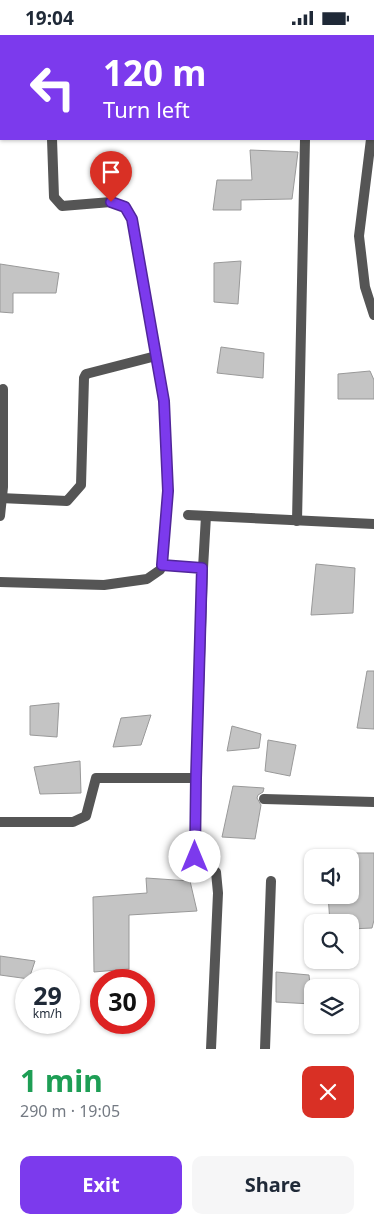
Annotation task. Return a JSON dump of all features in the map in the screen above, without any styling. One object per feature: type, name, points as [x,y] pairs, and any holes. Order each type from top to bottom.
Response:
[{"type":"street","points":[[0,582],[104,585],[147,579],[160,570],[162,565],[168,491],[164,401],[132,219],[125,207],[111,202],[62,206],[54,197],[52,140]]},
{"type":"street","points":[[297,521],[305,140]]},
{"type":"street","points":[[371,140],[359,236],[365,287],[374,315]]},
{"type":"street","points":[[1,498],[67,501],[82,485],[84,379],[86,373],[156,355]]},
{"type":"street","points":[[0,516],[2,389]]},
{"type":"street","points":[[188,515],[374,524]]},
{"type":"street","points":[[206,516],[202,568],[195,857],[216,872],[218,893],[211,1049]]},
{"type":"street","points":[[162,565],[202,568]]},
{"type":"street","points":[[0,822],[73,822],[86,816],[96,778],[196,778]]},
{"type":"street","points":[[264,799],[374,802]]},
{"type":"street","points":[[265,1049],[271,881]]},
{"type":"building","points":[[250,150],[298,152],[292,199],[241,200],[241,210],[213,210],[217,180],[252,180]]},
{"type":"building","points":[[241,261],[238,304],[214,302],[214,263]]},
{"type":"building","points":[[0,264],[59,273],[56,293],[13,293],[13,313],[0,312]]},
{"type":"building","points":[[221,347],[264,353],[263,378],[217,373]]},
{"type":"building","points":[[370,371],[374,380],[374,399],[338,399],[338,374]]},
{"type":"building","points":[[316,564],[355,568],[353,613],[311,615]]},
{"type":"building","points":[[367,671],[374,671],[374,729],[357,728]]},
{"type":"building","points":[[59,703],[57,737],[30,735],[30,706]]},
{"type":"building","points":[[151,715],[141,745],[113,747],[121,718]]},
{"type":"building","points":[[232,726],[261,734],[259,748],[227,751]]},
{"type":"building","points":[[268,740],[296,745],[290,776],[265,771]]},
{"type":"building","points":[[80,761],[81,793],[40,794],[34,767]]},
{"type":"building","points":[[233,786],[264,788],[257,798],[261,805],[255,839],[222,837]]},
{"type":"building","points":[[359,853],[374,853],[374,920],[372,928],[359,929],[359,914],[329,914],[329,904],[359,904]]},
{"type":"building","points":[[146,878],[190,881],[197,911],[129,915],[129,969],[94,969],[93,897],[147,893]]},
{"type":"building","points":[[0,956],[35,961],[32,969],[15,969],[15,977],[0,975]]},
{"type":"building","points":[[276,972],[309,975],[309,979],[304,979],[304,1004],[276,1002]]},
{"type":"route","points":[[111,202],[125,207],[132,219],[164,401],[168,491],[162,565],[202,568],[195,857]]}]
